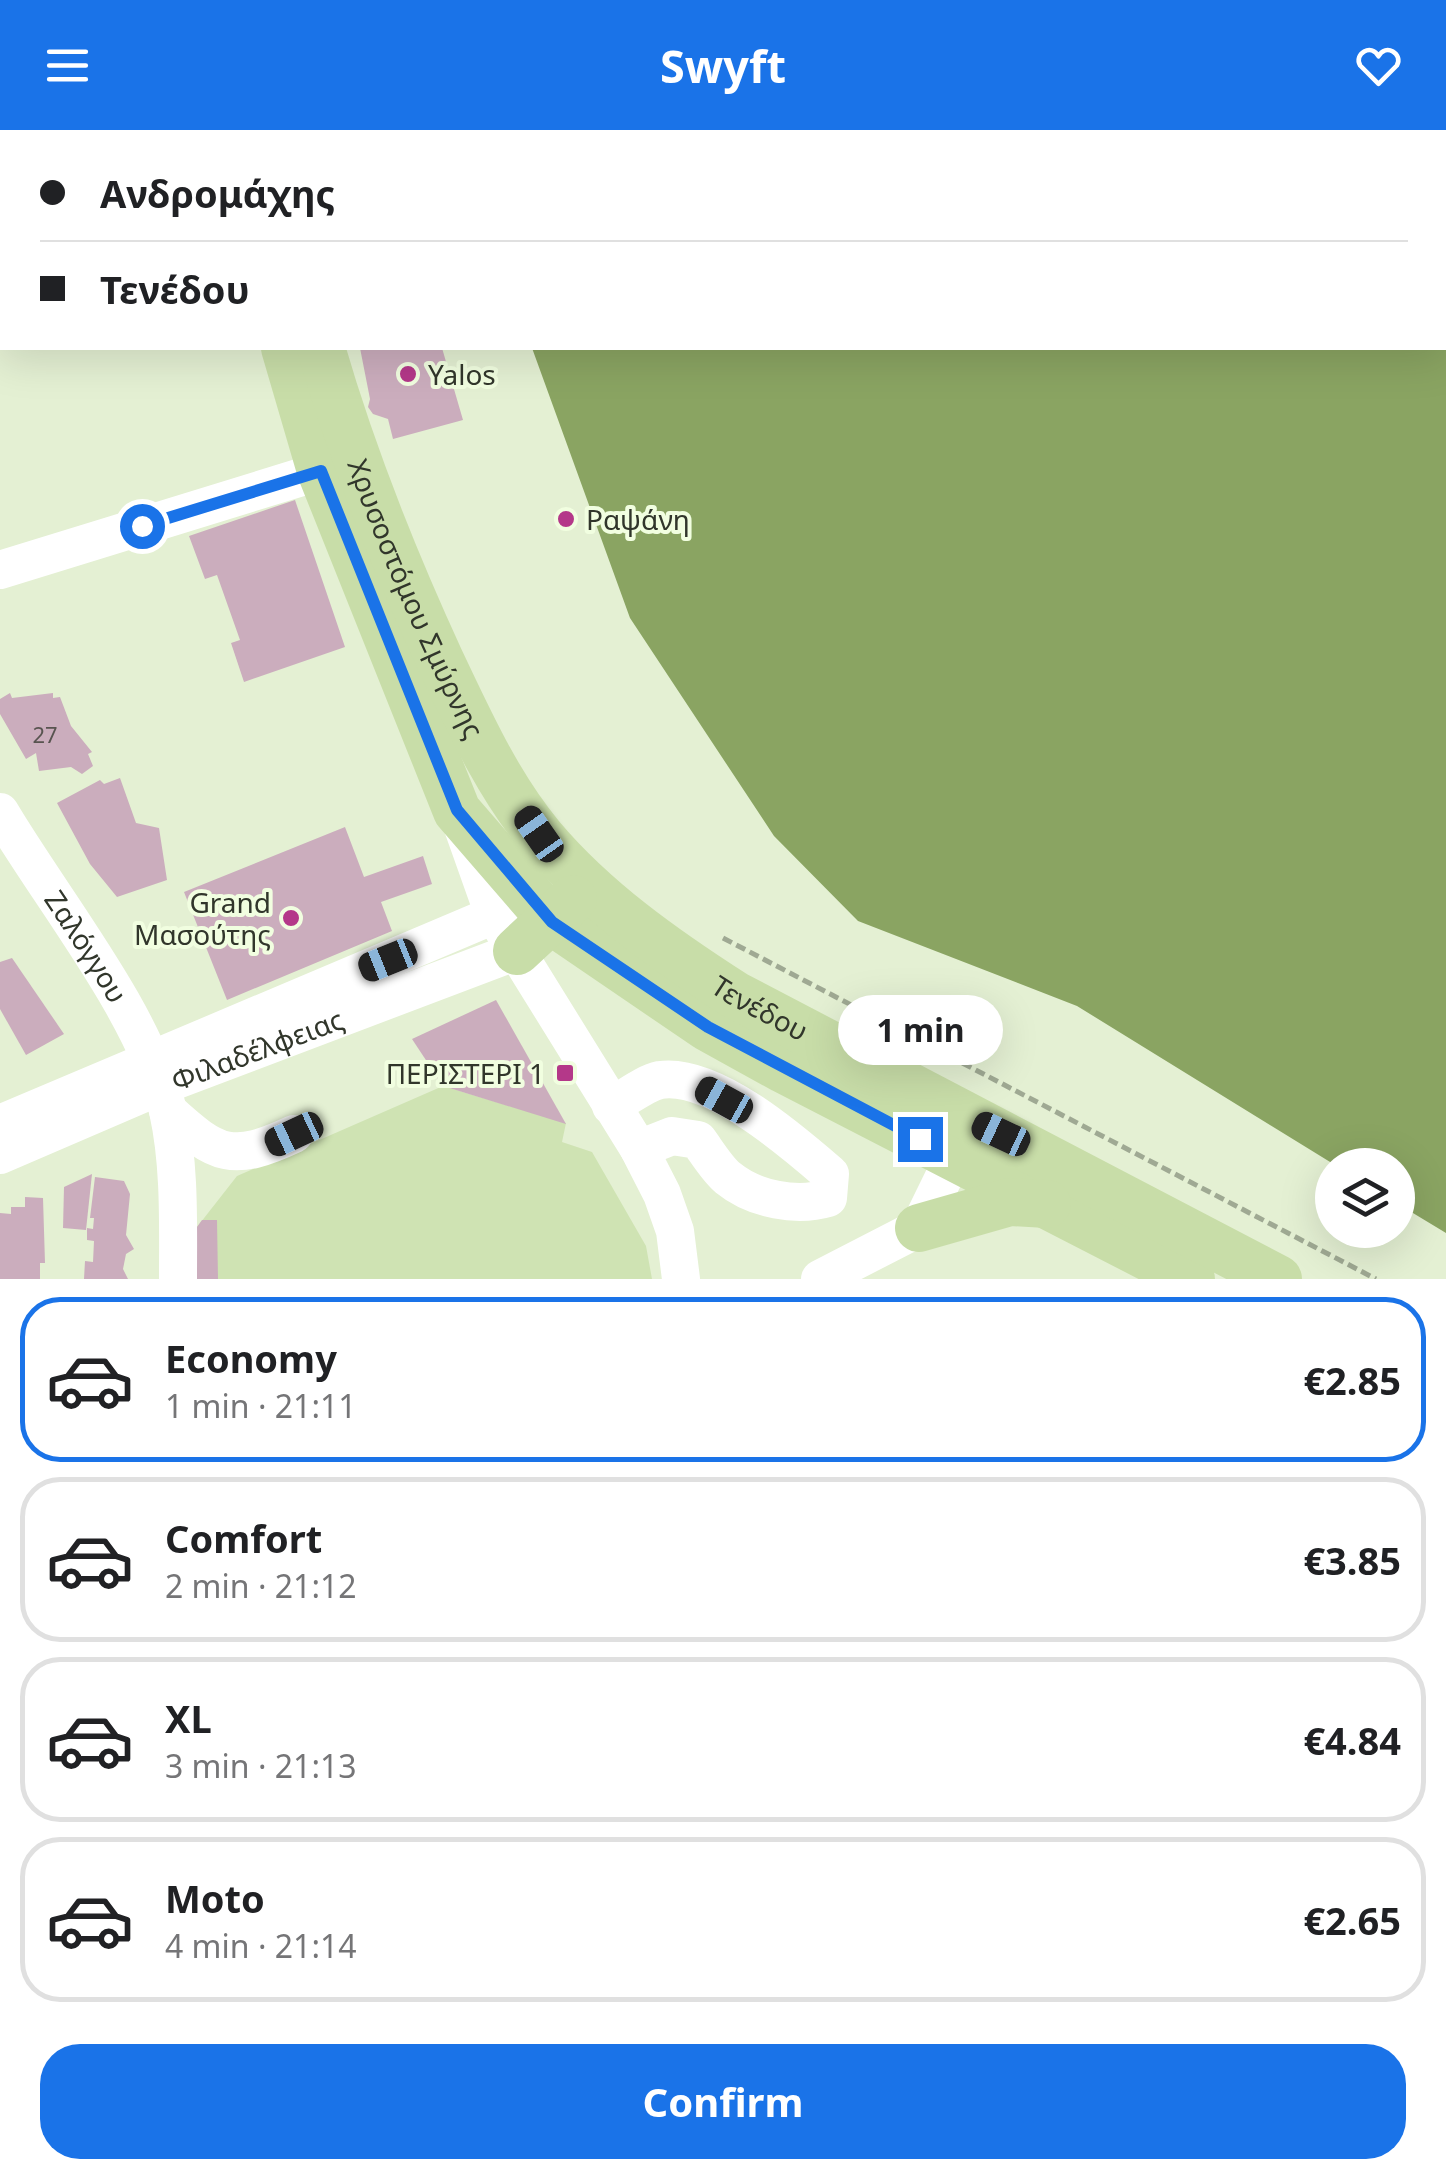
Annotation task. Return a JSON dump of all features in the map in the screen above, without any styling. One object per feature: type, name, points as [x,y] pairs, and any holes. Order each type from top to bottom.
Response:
[{"type":"main road","name":"Χρυσοστόμου Σμύρνης","points":[[286,350],[321,471],[457,810],[522,920]]},
{"type":"main road","name":"Χρυσοστόμου Σμύρνης","points":[[323,350],[350,442],[428,634],[475,735],[562,859]]},
{"type":"main road","points":[[522,920],[562,859]]},
{"type":"main road","name":"Τενέδου","points":[[562,859],[663,949],[963,1139],[1048,1204],[1191,1279]]},
{"type":"main road","name":"Τενέδου","points":[[522,920],[708,1027],[1278,1279]]},
{"type":"main road","points":[[919,1228],[1010,1202],[1048,1204]]},
{"type":"street","points":[[0,570],[321,471]]},
{"type":"street","name":"Ζαλόγγου","points":[[0,812],[126,1012],[158,1086]]},
{"type":"street","name":"Φιλαδέλφειας","points":[[0,1155],[522,920]]},
{"type":"street","name":"Χρυσοστόμου Σμύρνης","points":[[522,920],[611,1106],[639,1149],[670,1214],[679,1262]]},
{"type":"street","points":[[611,1106],[659,1080],[698,1085],[777,1128],[830,1174],[832,1187],[828,1198],[806,1204],[783,1202],[729,1179],[698,1140],[672,1136],[639,1149]]},
{"type":"street","points":[[158,1086],[224,1152],[256,1152],[294,1134]]},
{"type":"street","points":[[158,1086],[178,1201],[178,1279]]},
{"type":"street","name":"Φιλαδέλφειας","points":[[0,1124],[158,1086]]},
{"type":"street","points":[[820,1279],[919,1228],[963,1139]]},
{"type":"street","points":[[679,1262],[709,1279]]},
{"type":"path","points":[[718,936],[1376,1279]]},
{"type":"shaded area","points":[[533,350],[1446,350],[1446,1233],[1415,1214],[1415,1148],[1315,1148],[1315,1153],[1077,1006],[858,921],[774,836],[630,618]]},
{"type":"shaded area","points":[[443,1086],[566,1123],[562,1142],[592,1152],[646,1246],[652,1279],[191,1279],[190,1236],[237,1176]]},
{"type":"building","name":"Yalos","points":[[360,350],[443,350],[463,420],[393,439],[388,419],[373,414],[368,407],[370,399]]},
{"type":"building","points":[[295,500],[345,647],[244,682],[231,643],[240,640],[217,575],[205,579],[189,536]]},
{"type":"building","points":[[10,693],[12,698],[53,693],[53,698],[60,697],[71,726],[92,752],[88,754],[93,766],[82,774],[71,767],[39,771],[36,753],[26,759],[0,714],[0,699]]},
{"type":"building","points":[[120,778],[136,823],[159,828],[167,880],[117,897],[90,864],[57,803],[100,780],[104,784]]},
{"type":"building","name":"Grand Μασούτης","points":[[345,827],[364,877],[423,856],[432,884],[381,902],[392,931],[227,1000],[184,892]]},
{"type":"building","points":[[12,958],[64,1034],[26,1055],[0,1009],[0,962]]},
{"type":"building","points":[[496,1000],[566,1124],[443,1086],[412,1039]]},
{"type":"building","points":[[92,1174],[86,1230],[63,1228],[64,1187]]},
{"type":"building","points":[[95,1177],[124,1181],[130,1194],[126,1235],[134,1249],[126,1254],[123,1269],[128,1279],[84,1279],[85,1261],[93,1262],[94,1241],[87,1240],[87,1228],[93,1229],[94,1218],[90,1218]]},
{"type":"building","points":[[25,1197],[43,1198],[45,1263],[40,1263],[40,1279],[0,1279],[0,1213],[11,1214],[11,1207],[25,1207]]},
{"type":"building","points":[[202,1220],[217,1220],[218,1279],[193,1279],[192,1234]]},
{"type":"place","name":"Yalos","points":[[408,374]]},
{"type":"place","name":"Ραψάνη","points":[[566,519]]},
{"type":"place","name":"Grand Μασούτης","points":[[291,918]]},
{"type":"place","name":"ΠΕΡΙΣΤΕΡΙ 1","points":[[565,1073]]},
{"type":"route","points":[[142,526],[321,471],[457,810],[506,871],[552,922],[708,1027],[920,1139]]}]
